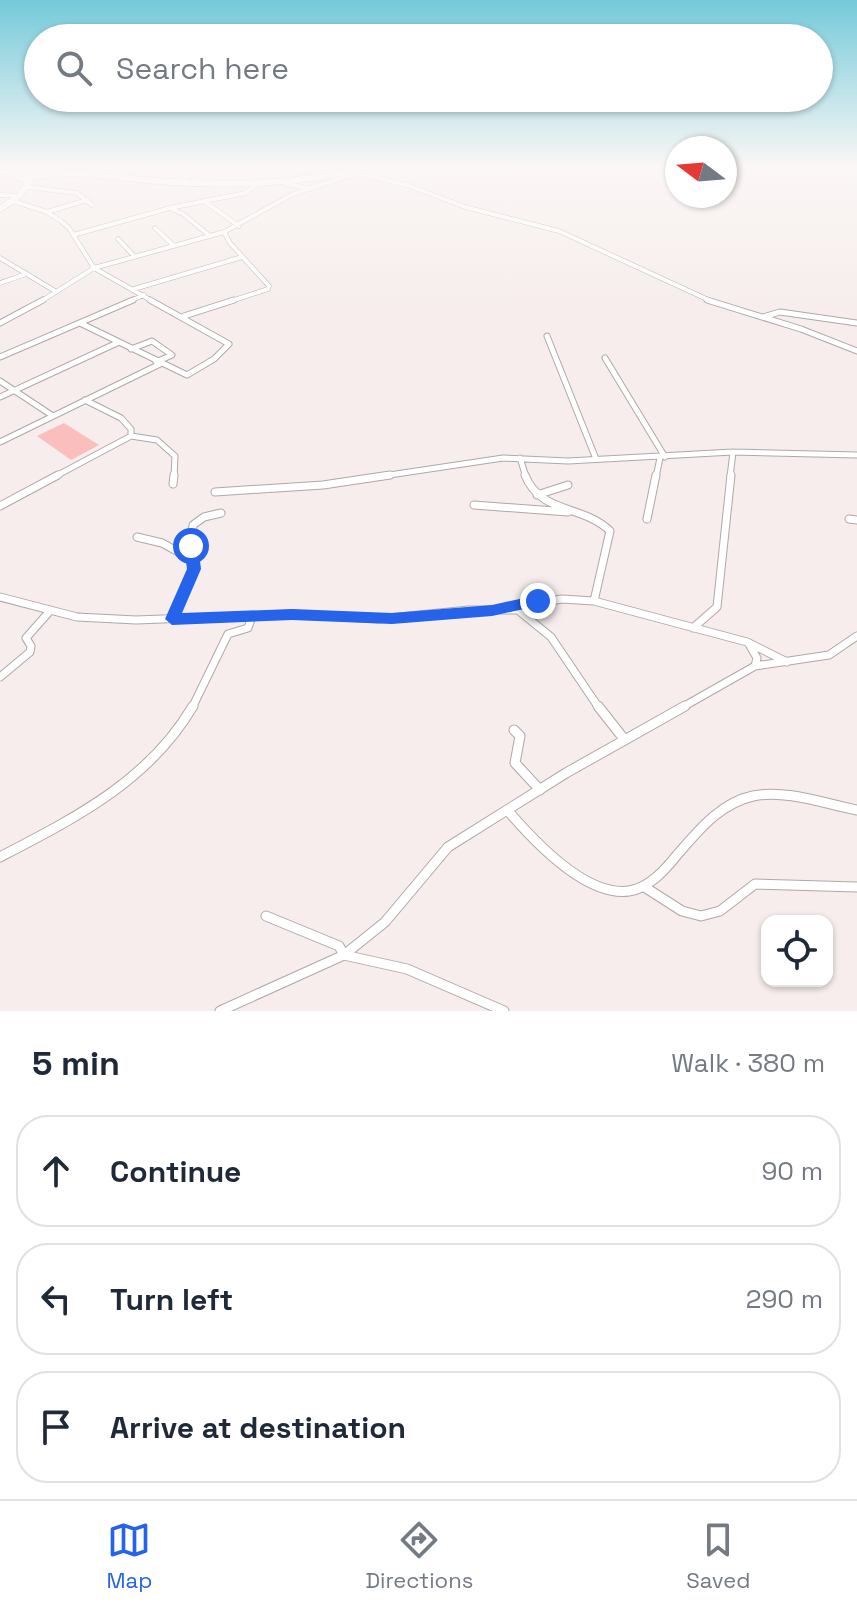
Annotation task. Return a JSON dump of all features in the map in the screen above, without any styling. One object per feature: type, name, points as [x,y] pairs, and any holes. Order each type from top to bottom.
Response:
[{"type":"street","points":[[52,215],[73,235],[94,268],[229,344],[193,374],[181,374],[80,323]]},
{"type":"street","points":[[73,235],[144,215]]},
{"type":"street","points":[[184,215],[210,236]]},
{"type":"street","points":[[224,215],[239,226]]},
{"type":"street","points":[[0,323],[94,268],[224,232],[256,215]]},
{"type":"street","points":[[497,215],[559,231],[685,291],[857,351]]},
{"type":"street","points":[[155,228],[173,245]]},
{"type":"street","points":[[184,316],[268,289],[269,286],[224,232]]},
{"type":"street","points":[[118,239],[134,256]]},
{"type":"street","points":[[134,289],[242,257]]},
{"type":"street","points":[[2,261],[55,291]]},
{"type":"street","points":[[0,283],[26,274]]},
{"type":"street","points":[[0,357],[144,295]]},
{"type":"street","points":[[763,317],[780,312],[857,323]]},
{"type":"street","points":[[547,336],[596,459]]},
{"type":"street","points":[[0,442],[172,355],[152,341],[131,349]]},
{"type":"street","points":[[0,397],[117,343]]},
{"type":"street","points":[[605,358],[662,458],[647,519]]},
{"type":"street","points":[[0,381],[53,416]]},
{"type":"street","points":[[85,400],[121,418],[131,429],[131,436]]},
{"type":"street","points":[[0,506],[131,436],[157,440],[175,456],[173,484]]},
{"type":"street","points":[[693,628],[717,607],[733,452]]},
{"type":"street","points":[[215,492],[323,485],[467,461],[662,458],[733,452],[857,455]]},
{"type":"street","points":[[520,458],[523,473],[537,495],[568,512]]},
{"type":"street","points":[[537,495],[568,485]]},
{"type":"street","points":[[474,505],[568,512],[601,521],[610,531],[594,601]]},
{"type":"street","points":[[172,619],[194,569],[192,533],[196,521],[221,513]]},
{"type":"street","points":[[137,537],[162,543],[193,560]]},
{"type":"street","points":[[0,597],[77,617],[172,619],[311,615],[378,619],[506,608],[538,601],[594,601],[747,642],[787,662]]},
{"type":"street","points":[[506,608],[526,614],[560,645],[604,719],[624,739]]},
{"type":"street","points":[[0,677],[30,652],[31,646],[26,638],[49,612]]},
{"type":"street","points":[[0,857],[100,801],[155,759],[187,717],[228,634],[248,628],[252,616]]},
{"type":"street","points":[[220,1011],[344,955],[385,922],[448,847],[624,739],[755,666],[829,655],[857,636]]},
{"type":"street","points":[[747,642],[757,658],[755,666]]},
{"type":"street","points":[[514,730],[520,736],[515,763],[540,790]]},
{"type":"street","points":[[509,812],[535,844],[604,892],[622,894],[646,888],[720,811],[756,795],[857,810]]},
{"type":"street","points":[[646,888],[682,911],[703,918],[718,912],[742,890],[755,884],[857,887]]},
{"type":"street","points":[[266,916],[339,946],[344,955],[407,969],[504,1011]]},
{"type":"shaded area","points":[[64,423],[99,445],[71,460],[37,436]]},
{"type":"route","points":[[191,546],[194,569],[172,619],[292,614],[378,619],[492,610],[538,601]]}]
